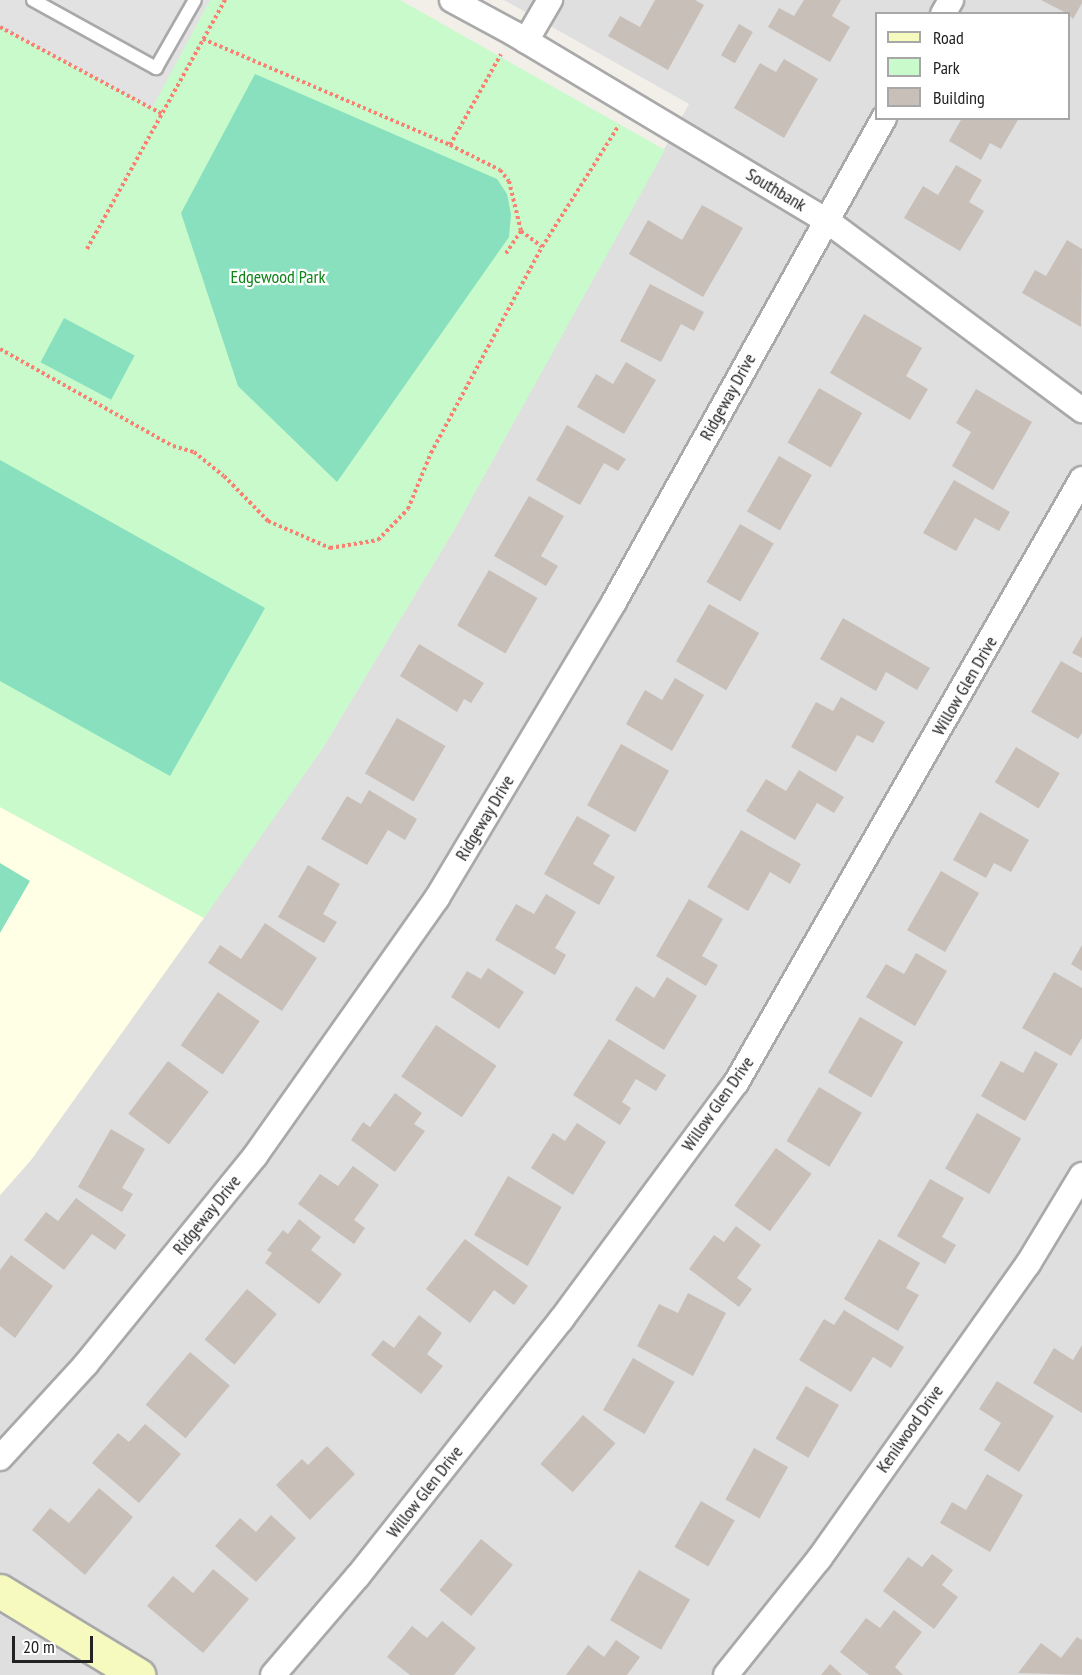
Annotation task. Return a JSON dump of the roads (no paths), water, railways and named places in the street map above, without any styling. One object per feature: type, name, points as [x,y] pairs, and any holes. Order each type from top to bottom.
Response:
[{"type":"street","name":"Southbank","points":[[452,0],[519,37],[826,220],[1082,410]]},
{"type":"street","points":[[519,37],[550,0]]},
{"type":"street","name":"Ridgeway Drive","points":[[0,1458],[86,1364],[255,1156],[437,898],[614,602],[883,120]]},
{"type":"street","name":"Willow Glen Drive","points":[[273,1675],[358,1576],[561,1320],[736,1083],[1082,478]]},
{"type":"street","name":"Kenilwood Drive","points":[[726,1675],[819,1559],[1028,1264],[1082,1175]]},
{"type":"street","points":[[0,1591],[138,1675]]},
{"type":"lane","points":[[33,0],[156,68],[196,0]]},
{"type":"park label","name":"Edgewood Park","points":[[278,277]]}]
